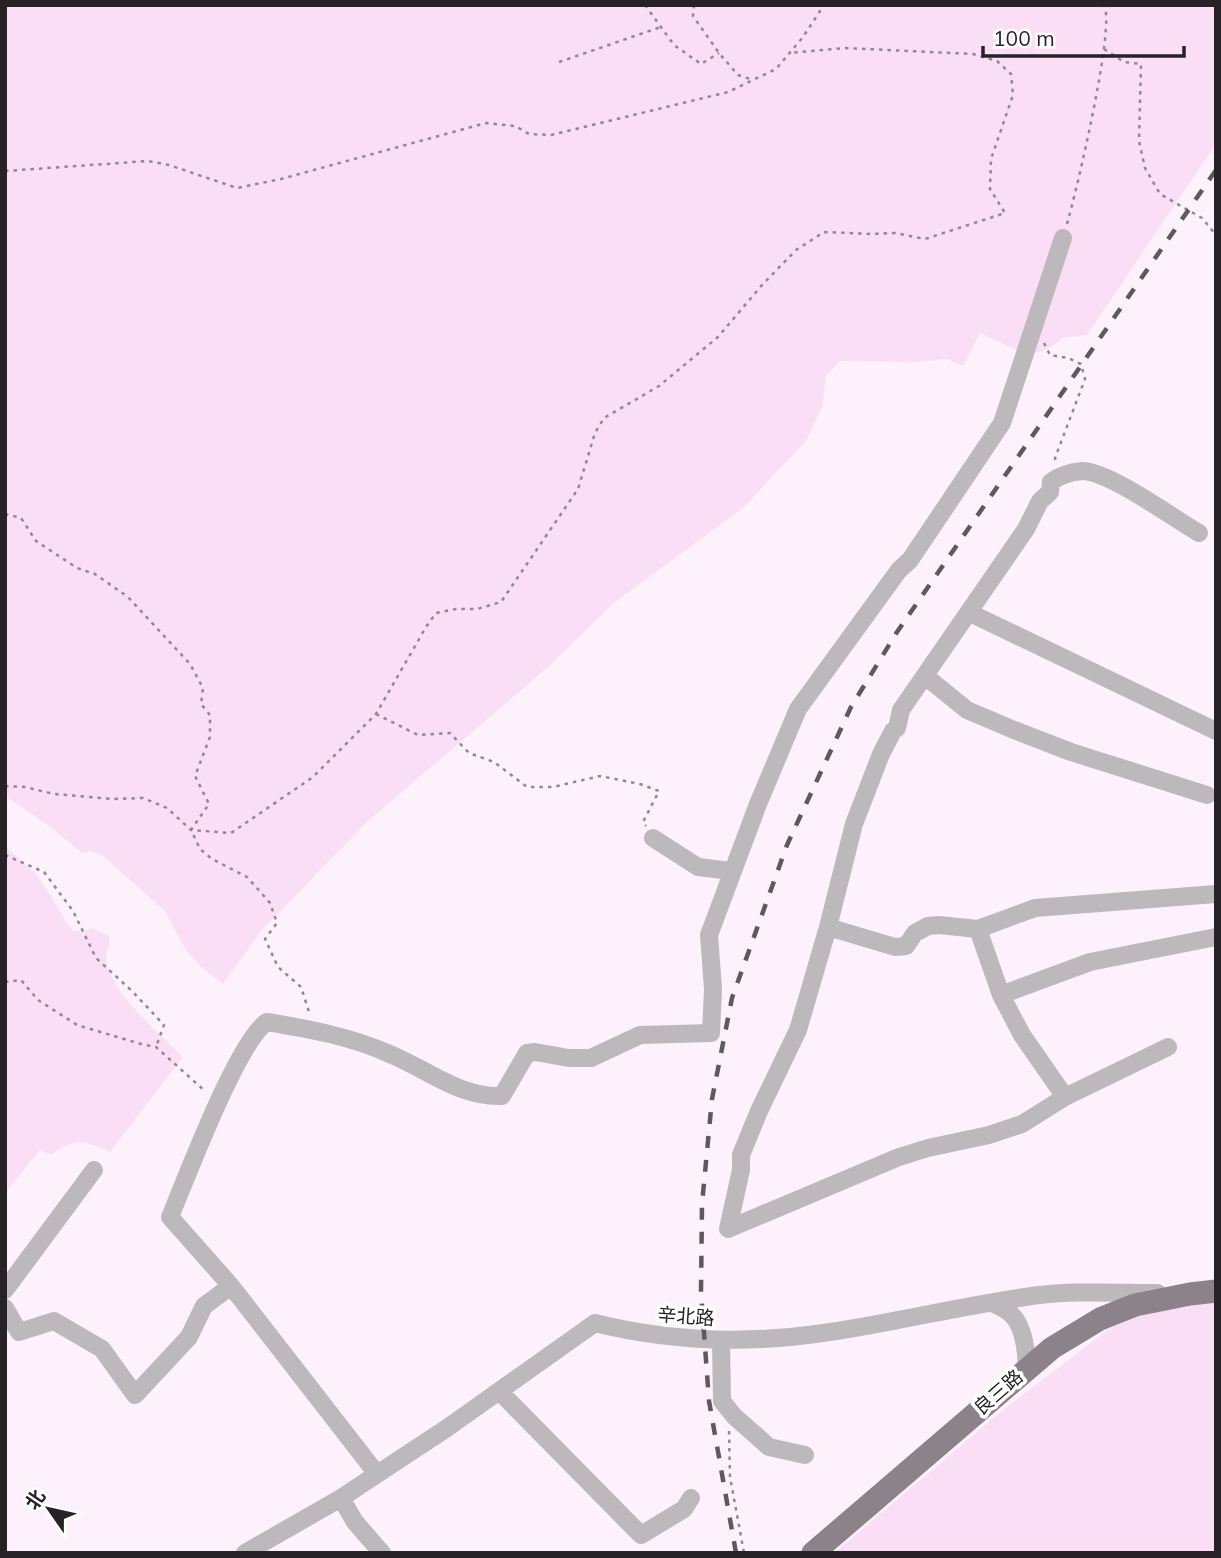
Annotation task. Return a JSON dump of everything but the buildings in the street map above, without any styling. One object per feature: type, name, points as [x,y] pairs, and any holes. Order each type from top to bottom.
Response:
[{"type":"main road","name":"良三路","points":[[813,1553],[1052,1348],[1100,1319],[1135,1305],[1216,1291]]},
{"type":"street","points":[[377,1474],[231,1286],[170,1217],[218,1103],[251,1038],[267,1022],[325,1032],[391,1054],[457,1088],[486,1097],[502,1096],[527,1053],[591,1058],[640,1035],[711,1033],[713,989],[709,935],[798,709],[899,570],[910,560],[1002,423],[1063,238]]},
{"type":"street","points":[[1168,1047],[1065,1097],[1022,1124],[900,1157],[728,1229],[741,1170],[741,1156],[759,1111],[798,1030],[828,928],[854,824],[881,754],[892,731],[897,728],[901,710],[1026,529],[1040,501],[1050,492],[1051,482],[1059,477],[1083,471],[1105,476],[1199,533]]},
{"type":"street","points":[[970,613],[1216,731]]},
{"type":"street","points":[[925,676],[967,710],[1014,730],[1071,752],[1207,795]]},
{"type":"street","points":[[653,838],[698,867],[732,871]]},
{"type":"street","points":[[828,928],[895,947],[906,946],[915,933],[928,926],[978,929],[1035,908],[1216,894]]},
{"type":"street","points":[[978,929],[1001,995],[1022,1035],[1065,1097]]},
{"type":"street","points":[[1001,995],[1090,962],[1216,937]]},
{"type":"street","points":[[5,1290],[94,1170]]},
{"type":"street","points":[[5,1308],[19,1332],[54,1321],[102,1349],[135,1395],[188,1337],[204,1306],[231,1286]]},
{"type":"street","name":"辛北路","points":[[245,1553],[341,1498],[595,1324],[658,1336],[721,1339],[791,1337],[1027,1296],[1189,1294]]},
{"type":"street","points":[[992,1303],[1011,1313],[1019,1324],[1026,1350],[1027,1367]]},
{"type":"street","points":[[721,1339],[722,1401],[769,1447],[805,1455]]},
{"type":"street","points":[[499,1391],[641,1535],[684,1509],[691,1498]]},
{"type":"street","points":[[341,1498],[355,1522],[382,1553]]},
{"type":"path","points":[[645,5],[674,45],[701,64],[719,53]]},
{"type":"path","points":[[694,5],[693,16],[719,53],[738,75],[753,80]]},
{"type":"path","points":[[5,171],[148,161],[169,165],[237,188],[281,179],[486,123],[515,126],[529,134],[551,135],[728,92],[776,69],[824,5]]},
{"type":"path","points":[[1063,238],[1086,155],[1104,49],[1108,12],[1104,5]]},
{"type":"path","points":[[559,62],[661,27]]},
{"type":"path","points":[[191,830],[231,833],[313,777],[376,714],[436,613],[477,609],[501,602],[578,489],[595,433],[604,418],[659,386],[718,337],[796,250],[824,232],[895,233],[925,239],[1005,214],[990,189],[990,159],[1013,95],[1011,74],[997,61],[973,54],[845,48],[790,53]]},
{"type":"path","points":[[1104,49],[1124,62],[1141,64],[1139,141],[1145,168],[1160,194],[1202,218],[1216,235]]},
{"type":"path","points":[[1035,324],[1049,355],[1068,358],[1081,364],[1085,379],[1055,458],[1059,477]]},
{"type":"path","points":[[5,514],[21,517],[36,541],[77,568],[95,573],[128,597],[190,664],[203,688],[201,704],[210,715],[210,737],[195,776],[209,804],[191,830]]},
{"type":"path","points":[[376,714],[418,735],[450,733],[469,753],[494,762],[527,787],[553,788],[600,776],[640,784],[659,791],[643,822],[653,838]]},
{"type":"path","points":[[5,786],[25,787],[54,794],[113,799],[143,798],[167,808],[191,830],[200,849],[212,859],[247,877],[270,903],[277,923],[265,939],[278,967],[301,987],[310,1015],[325,1032]]},
{"type":"path","points":[[5,855],[44,872],[73,911],[96,958],[134,992],[164,1025],[156,1047]]},
{"type":"path","points":[[5,982],[21,980],[38,1000],[77,1025],[156,1047],[218,1103]]},
{"type":"path","points":[[729,1410],[730,1477],[744,1553]]},
{"type":"shaded area","points":[[5,5],[1216,5],[1216,144],[1087,335],[1062,338],[1042,351],[1033,352],[1012,348],[980,333],[963,366],[947,359],[915,362],[840,361],[826,376],[822,407],[806,441],[743,508],[614,603],[547,668],[368,821],[261,931],[223,984],[201,967],[185,949],[165,911],[103,856],[91,851],[82,853],[52,828],[5,796]]},
{"type":"shaded area","points":[[5,846],[35,873],[73,930],[84,932],[91,928],[109,936],[106,957],[116,984],[125,998],[183,1057],[110,1152],[80,1142],[66,1145],[51,1155],[40,1150],[5,1193]]},
{"type":"shaded area","points":[[1216,1297],[1216,1553],[834,1553],[1003,1410],[1109,1329],[1149,1311]]},
{"type":"railway","points":[[736,1553],[709,1401],[701,1292],[702,1204],[712,1099],[732,998],[787,845],[851,707],[897,632],[1216,170]]}]
